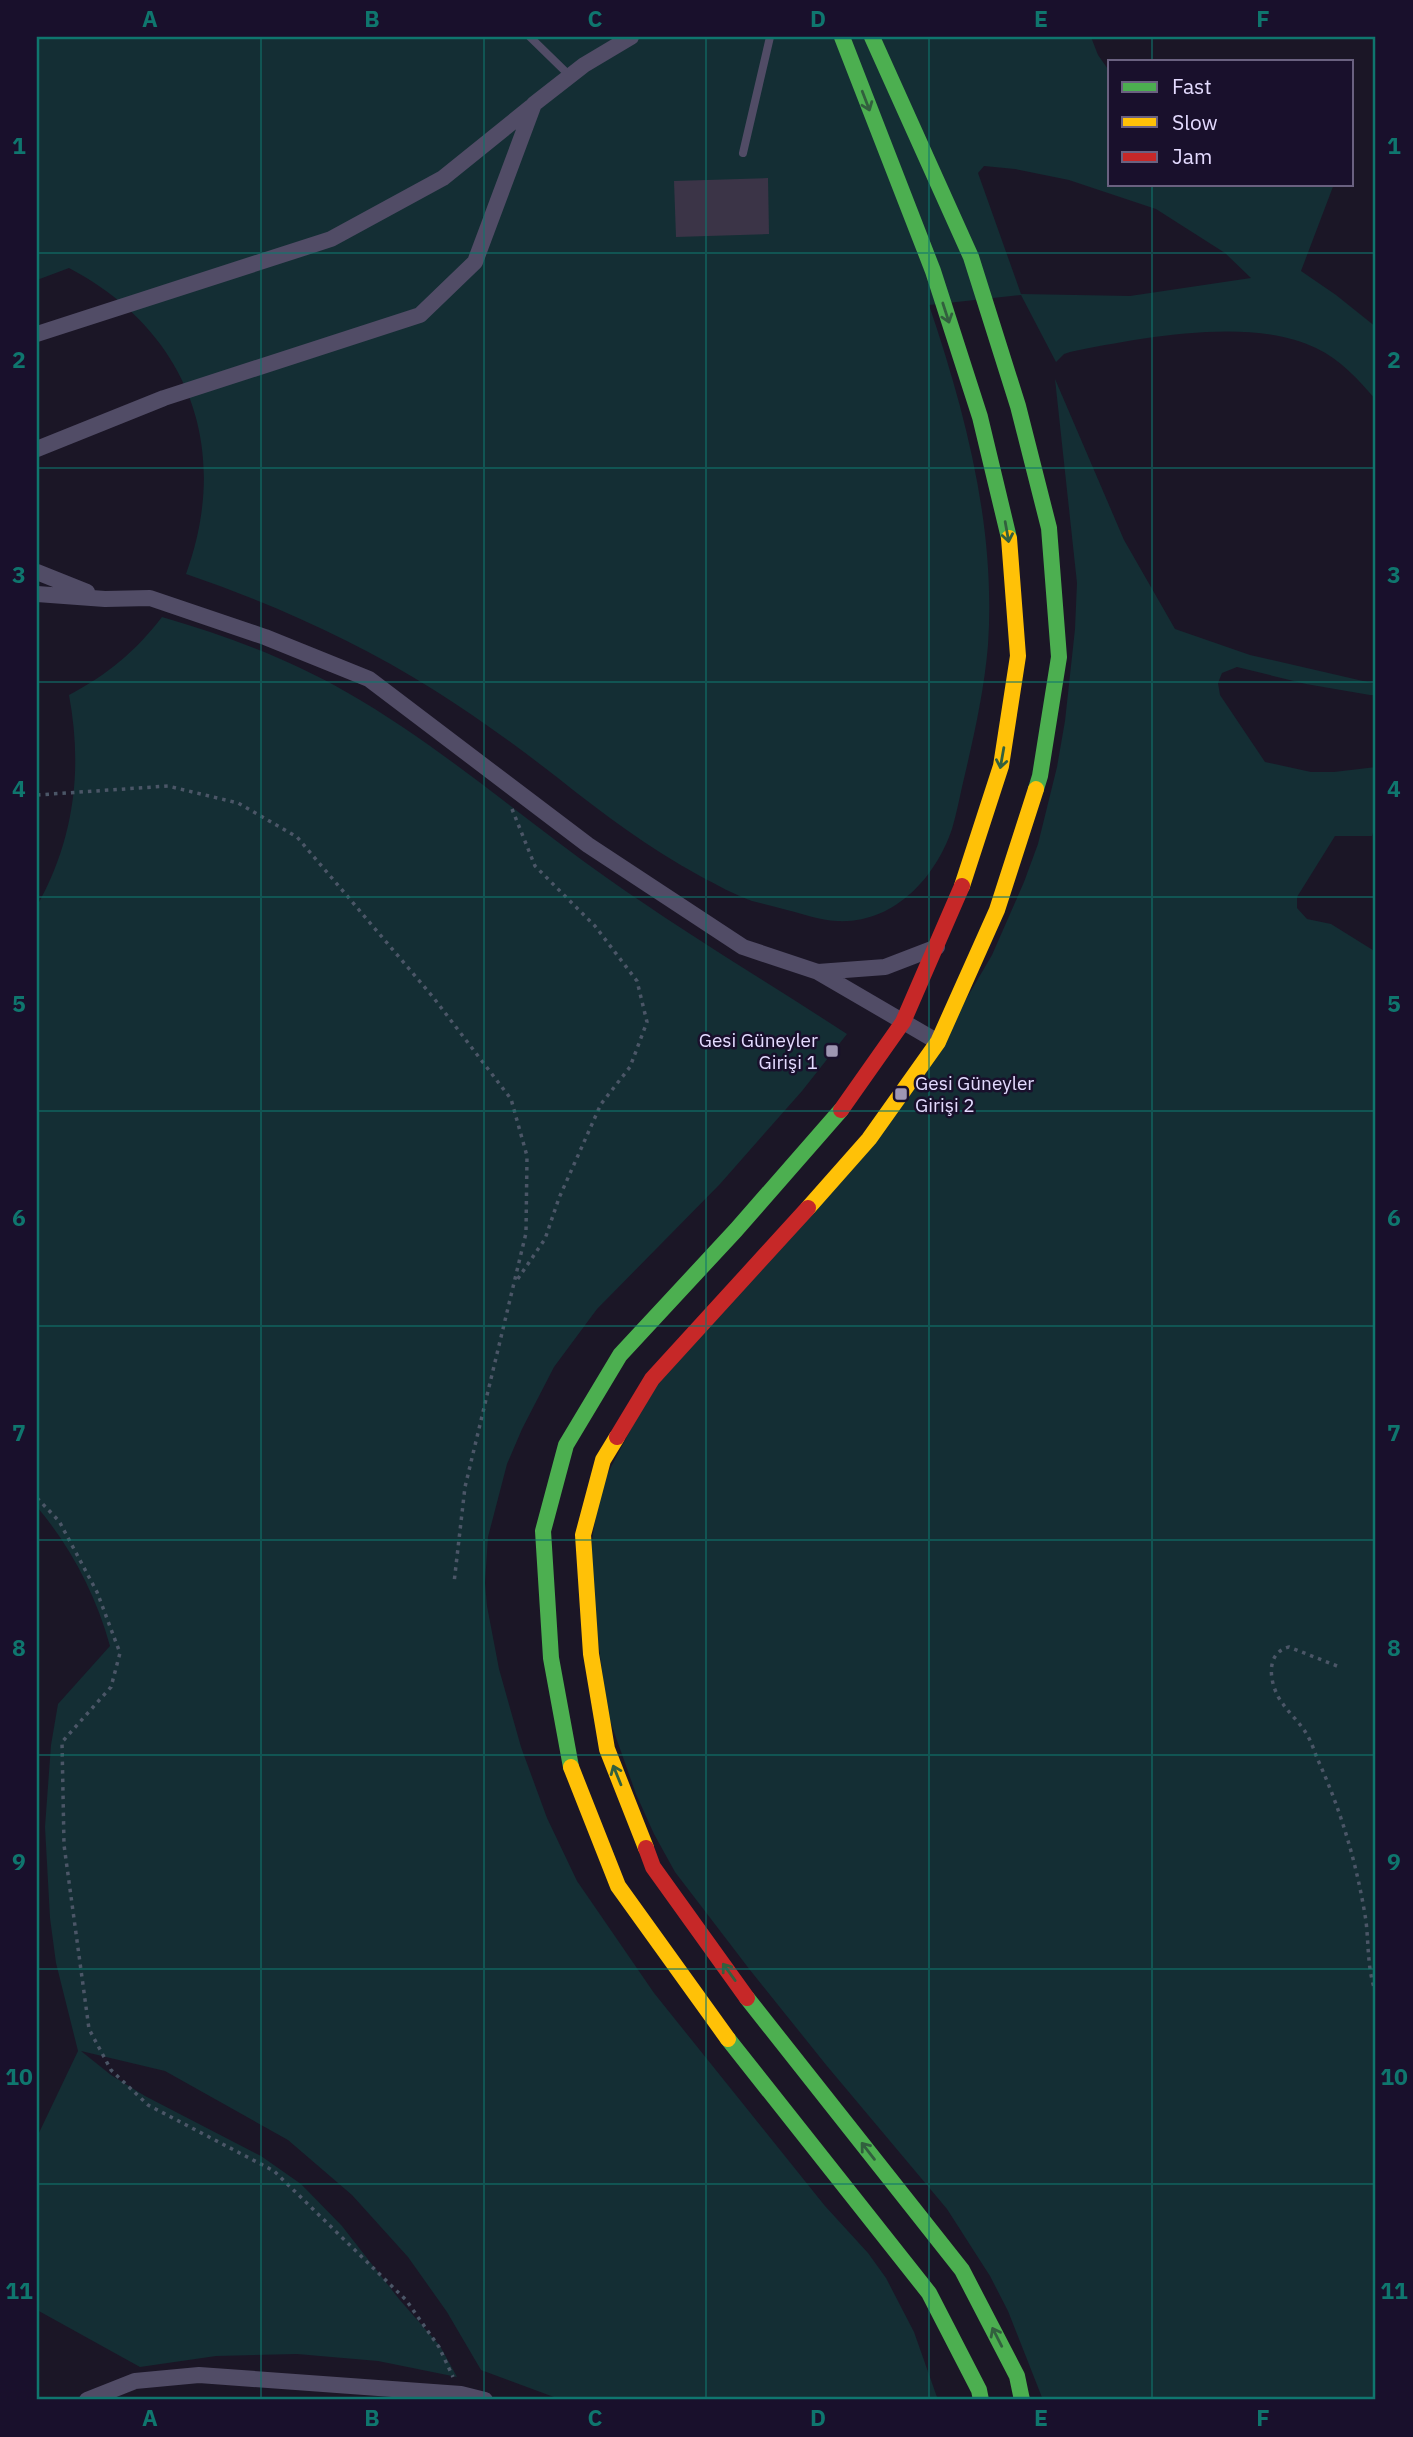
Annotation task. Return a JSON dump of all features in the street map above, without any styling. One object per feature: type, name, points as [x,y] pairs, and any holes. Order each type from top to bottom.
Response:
[{"type":"street","points":[[37,334],[331,239],[443,178],[584,65],[631,37]]},
{"type":"street","points":[[842,37],[933,271],[980,417],[1009,535],[1018,656],[1001,766],[959,896],[903,1022],[838,1114],[736,1230],[620,1355],[566,1445],[543,1531],[551,1658],[568,1759],[618,1886],[721,2030],[929,2293],[979,2390],[981,2400]]},
{"type":"street","points":[[872,37],[971,257],[1018,406],[1049,528],[1059,657],[1040,776],[997,910],[938,1042],[869,1139],[652,1379],[603,1461],[583,1535],[591,1654],[607,1749],[653,1867],[753,2006],[962,2270],[1017,2376],[1023,2400]]},
{"type":"street","points":[[37,449],[164,398],[419,315],[475,262],[534,104]]},
{"type":"street","points":[[37,572],[105,599]]},
{"type":"street","points":[[37,594],[105,599],[150,598],[265,637],[369,679],[588,845],[743,947],[818,972],[938,1042]]},
{"type":"street","points":[[818,972],[885,967],[937,947]]},
{"type":"street","points":[[86,2400],[135,2381],[199,2375],[461,2394],[485,2400]]},
{"type":"lane","points":[[530,37],[570,76]]},
{"type":"lane","points":[[743,153],[770,37]]},
{"type":"path","points":[[499,778],[535,866],[595,926],[637,981],[647,1022],[629,1067],[601,1104],[559,1198],[545,1239],[515,1282]]},
{"type":"path","points":[[37,794],[167,786],[238,803],[297,837],[433,998],[511,1099],[527,1156],[526,1233],[466,1487],[454,1583]]},
{"type":"path","points":[[37,1499],[59,1521],[65,1532],[97,1592],[120,1653],[111,1687],[62,1742],[64,1845],[89,2029],[111,2070],[148,2105],[274,2171],[406,2300],[439,2347],[461,2394]]},
{"type":"path","points":[[1337,1666],[1289,1647],[1278,1651],[1271,1667],[1275,1691],[1281,1703],[1306,1732],[1352,1846],[1366,1923],[1369,1972],[1376,1994]]},
{"type":"green space","points":[[37,37],[1091,37],[1098,55],[1108,69],[1108,186],[1333,186],[1301,271],[1376,327],[1376,400],[1356,377],[1333,358],[1290,338],[1228,332],[1161,336],[1070,352],[1056,362],[1021,295],[929,305],[966,430],[983,515],[989,602],[984,681],[953,824],[935,865],[909,895],[894,906],[857,920],[837,921],[752,901],[700,876],[627,830],[497,732],[405,672],[313,625],[186,574],[199,527],[204,481],[201,438],[189,397],[170,359],[144,325],[110,294],[69,268],[37,280]],"holes":[[[984,166],[1069,180],[1156,209],[1225,253],[1251,278],[1130,296],[1021,294],[978,173]]]},
{"type":"green space","points":[[1055,379],[1124,540],[1175,629],[1250,655],[1376,684],[1376,695],[1370,695],[1306,684],[1237,667],[1222,673],[1218,683],[1220,695],[1265,762],[1311,772],[1376,767],[1376,822],[1372,836],[1335,836],[1297,897],[1297,908],[1307,919],[1331,924],[1376,952],[1376,2400],[1043,2400],[1008,2311],[990,2276],[947,2209],[827,2066],[675,1872],[636,1794],[608,1715],[588,1567],[600,1488],[652,1389],[938,1047],[992,955],[1038,844],[1065,721],[1077,583]]},
{"type":"green space","points":[[162,617],[234,640],[281,659],[382,713],[636,898],[847,1034],[802,1091],[720,1184],[597,1309],[554,1367],[507,1464],[488,1537],[485,1583],[499,1669],[521,1747],[547,1818],[577,1881],[654,1993],[886,2278],[914,2332],[938,2400],[562,2400],[481,2370],[447,2312],[408,2257],[352,2195],[288,2140],[165,2071],[81,2051],[111,2075],[145,2096],[261,2156],[301,2184],[342,2226],[440,2346],[457,2377],[378,2361],[297,2354],[216,2356],[140,2367],[37,2310],[37,2137],[78,2051],[56,1963],[50,1918],[45,1827],[51,1745],[58,1704],[110,1646],[81,1572],[61,1538],[37,1507],[37,906],[60,856],[72,804],[75,750],[69,695],[120,661],[142,641]]},
{"type":"building","points":[[768,178],[769,234],[676,237],[674,181]]},
{"type":"traffic: fast","points":[[842,37],[933,271],[980,417],[1009,538]]},
{"type":"traffic: fast","points":[[872,37],[971,257],[1018,406],[1049,528],[1059,657],[1036,789]]},
{"type":"traffic: fast","points":[[571,1767],[551,1658],[543,1531],[566,1445],[620,1355],[736,1230],[841,1110]]},
{"type":"traffic: fast","points":[[747,1998],[962,2270],[1017,2376],[1022,2400]]},
{"type":"traffic: fast","points":[[728,2039],[929,2293],[979,2390],[981,2400]]},
{"type":"traffic: slow","points":[[962,886],[1001,766],[1018,656],[1009,538]]},
{"type":"traffic: slow","points":[[808,1208],[869,1139],[938,1042],[997,910],[1036,789]]},
{"type":"traffic: slow","points":[[617,1437],[603,1460],[583,1535],[591,1654],[607,1749],[646,1848]]},
{"type":"traffic: slow","points":[[571,1767],[618,1886],[728,2039]]},
{"type":"traffic: jam","points":[[841,1110],[903,1022],[962,886]]},
{"type":"traffic: jam","points":[[617,1437],[652,1379],[808,1208]]},
{"type":"traffic: jam","points":[[646,1848],[653,1867],[747,1998]]},
{"type":"place","name":"Gesi Güneyler Girişi 1","points":[[832,1051]]},
{"type":"place","name":"Gesi Güneyler Girişi 2","points":[[901,1094]]}]
